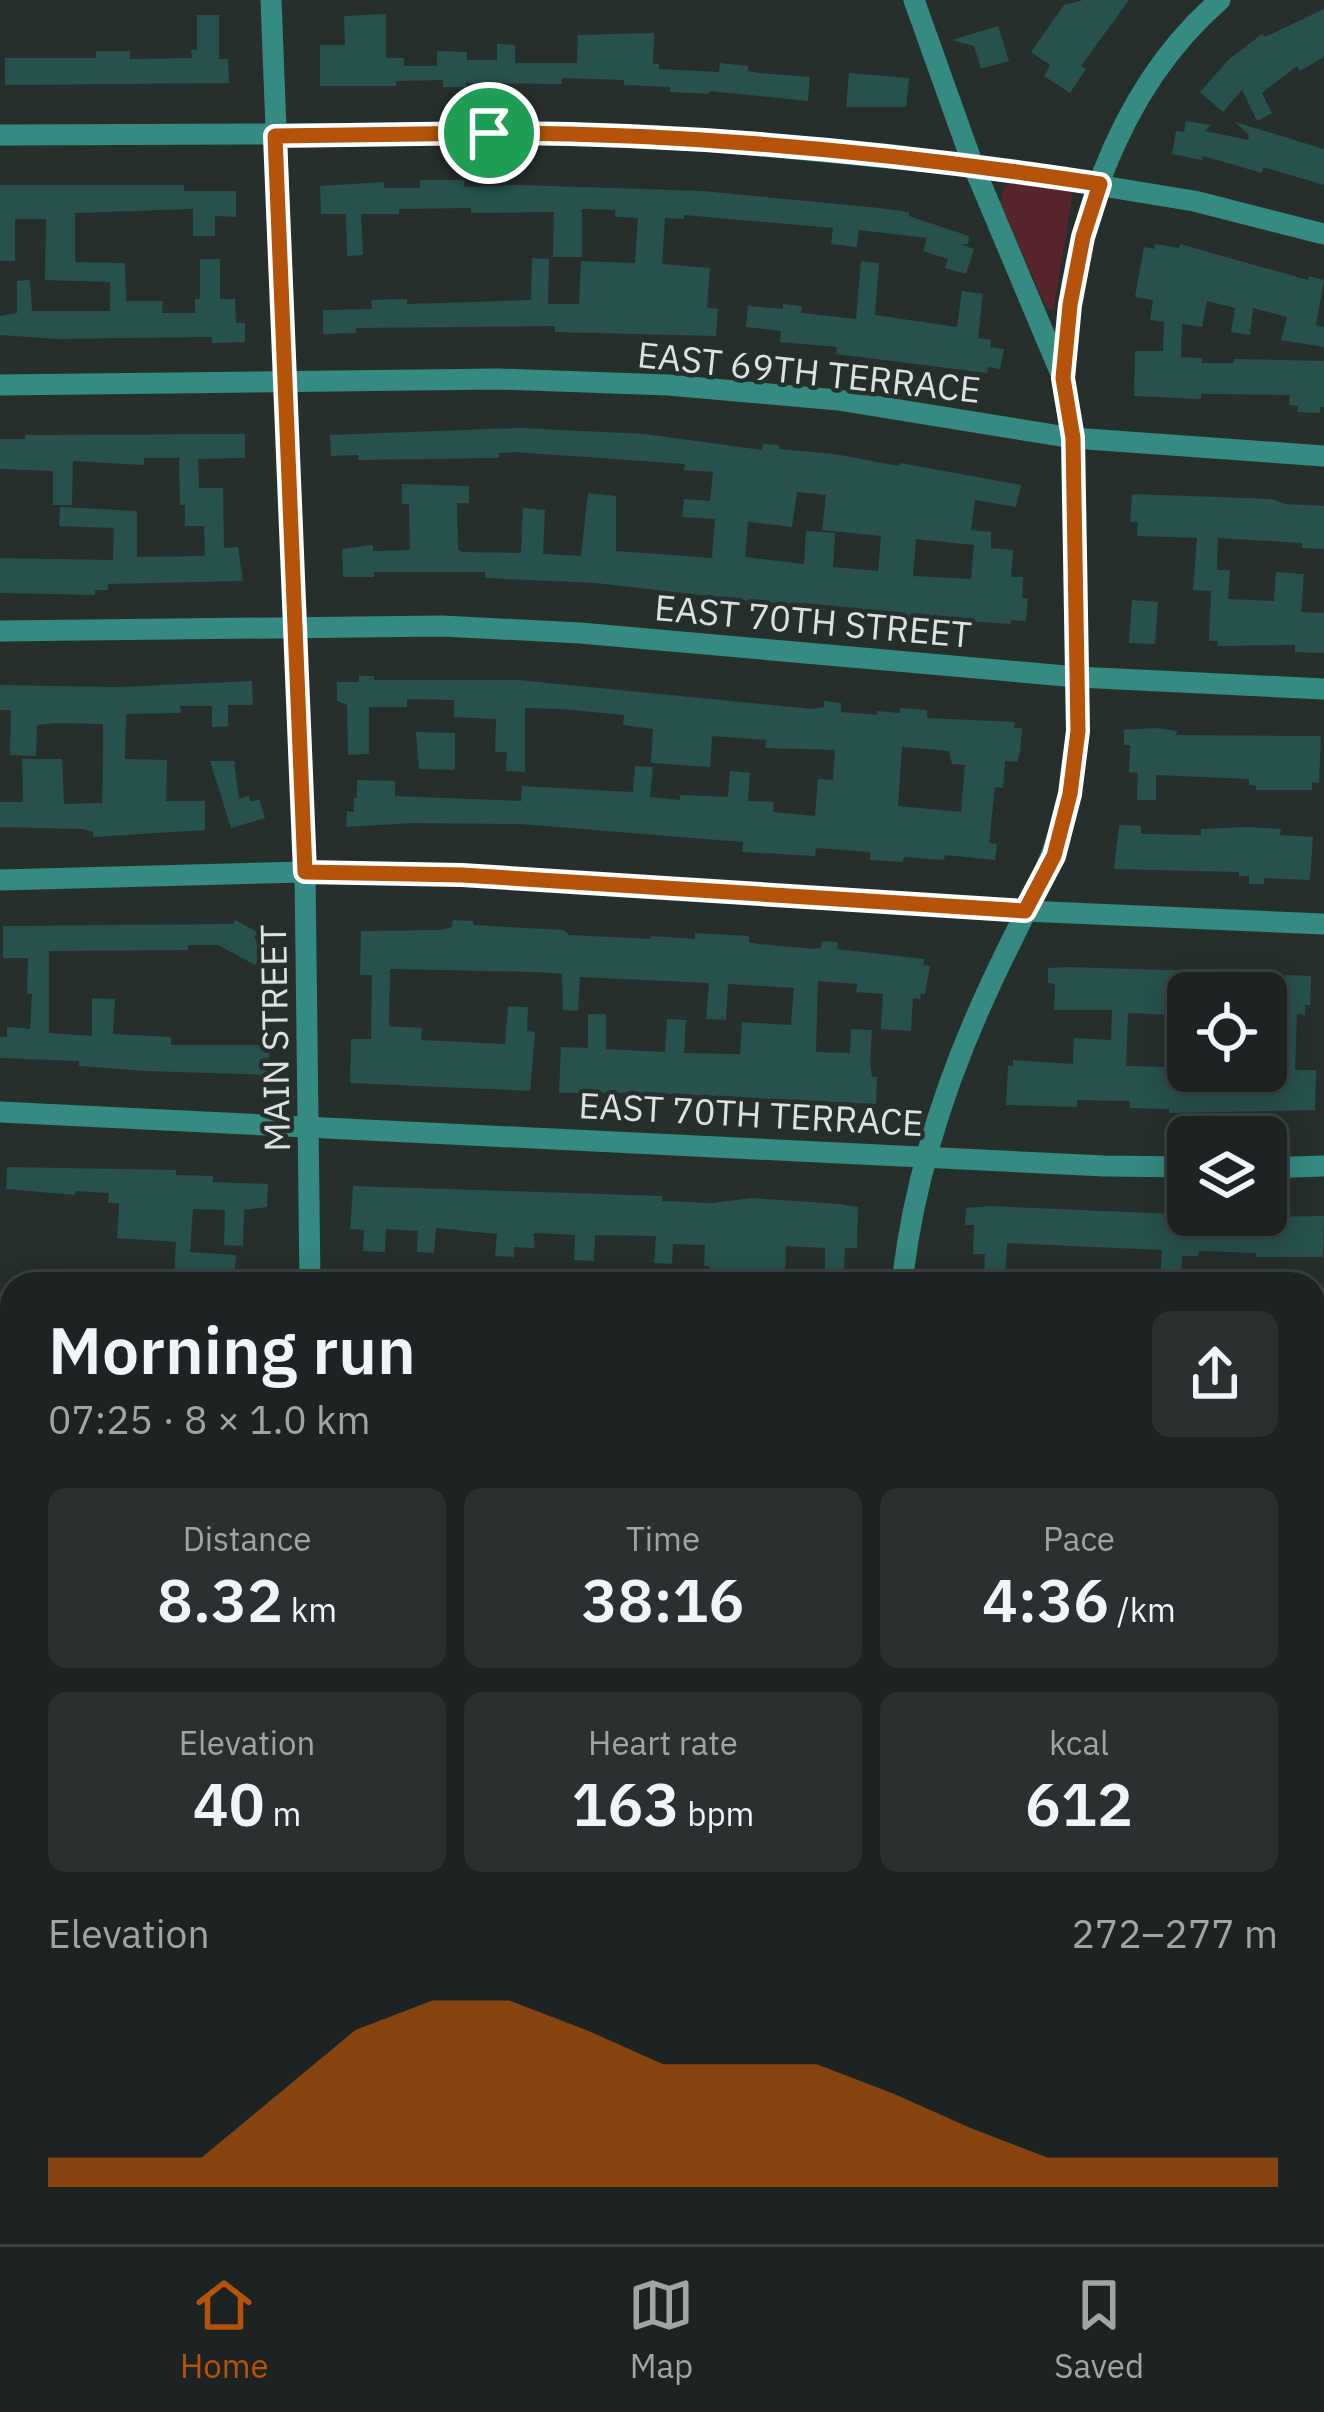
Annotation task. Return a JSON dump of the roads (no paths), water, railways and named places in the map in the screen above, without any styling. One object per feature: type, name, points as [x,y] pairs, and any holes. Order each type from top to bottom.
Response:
[{"type":"street","name":"MAIN STREET","points":[[271,0],[305,872],[310,1272]]},
{"type":"street","points":[[904,1272],[913,1216],[952,1074],[1054,856],[1070,794],[1078,731],[1073,438],[1063,378],[973,165],[914,0]]},
{"type":"street","points":[[1063,378],[1079,260],[1100,184],[1124,123],[1159,64],[1220,0]]},
{"type":"street","points":[[0,135],[597,133],[973,165],[1195,201],[1324,234]]},
{"type":"street","name":"EAST 69TH TERRACE","points":[[0,385],[498,379],[668,386],[838,400],[1073,438],[1324,456]]},
{"type":"street","name":"EAST 70TH STREET","points":[[0,631],[442,626],[580,633],[1077,677],[1324,689]]},
{"type":"street","points":[[0,880],[305,872],[462,875],[1025,911],[1324,924]]},
{"type":"street","name":"EAST 70TH TERRACE","points":[[0,1112],[1167,1167]]},
{"type":"street","points":[[1287,1167],[1324,1166]]}]
